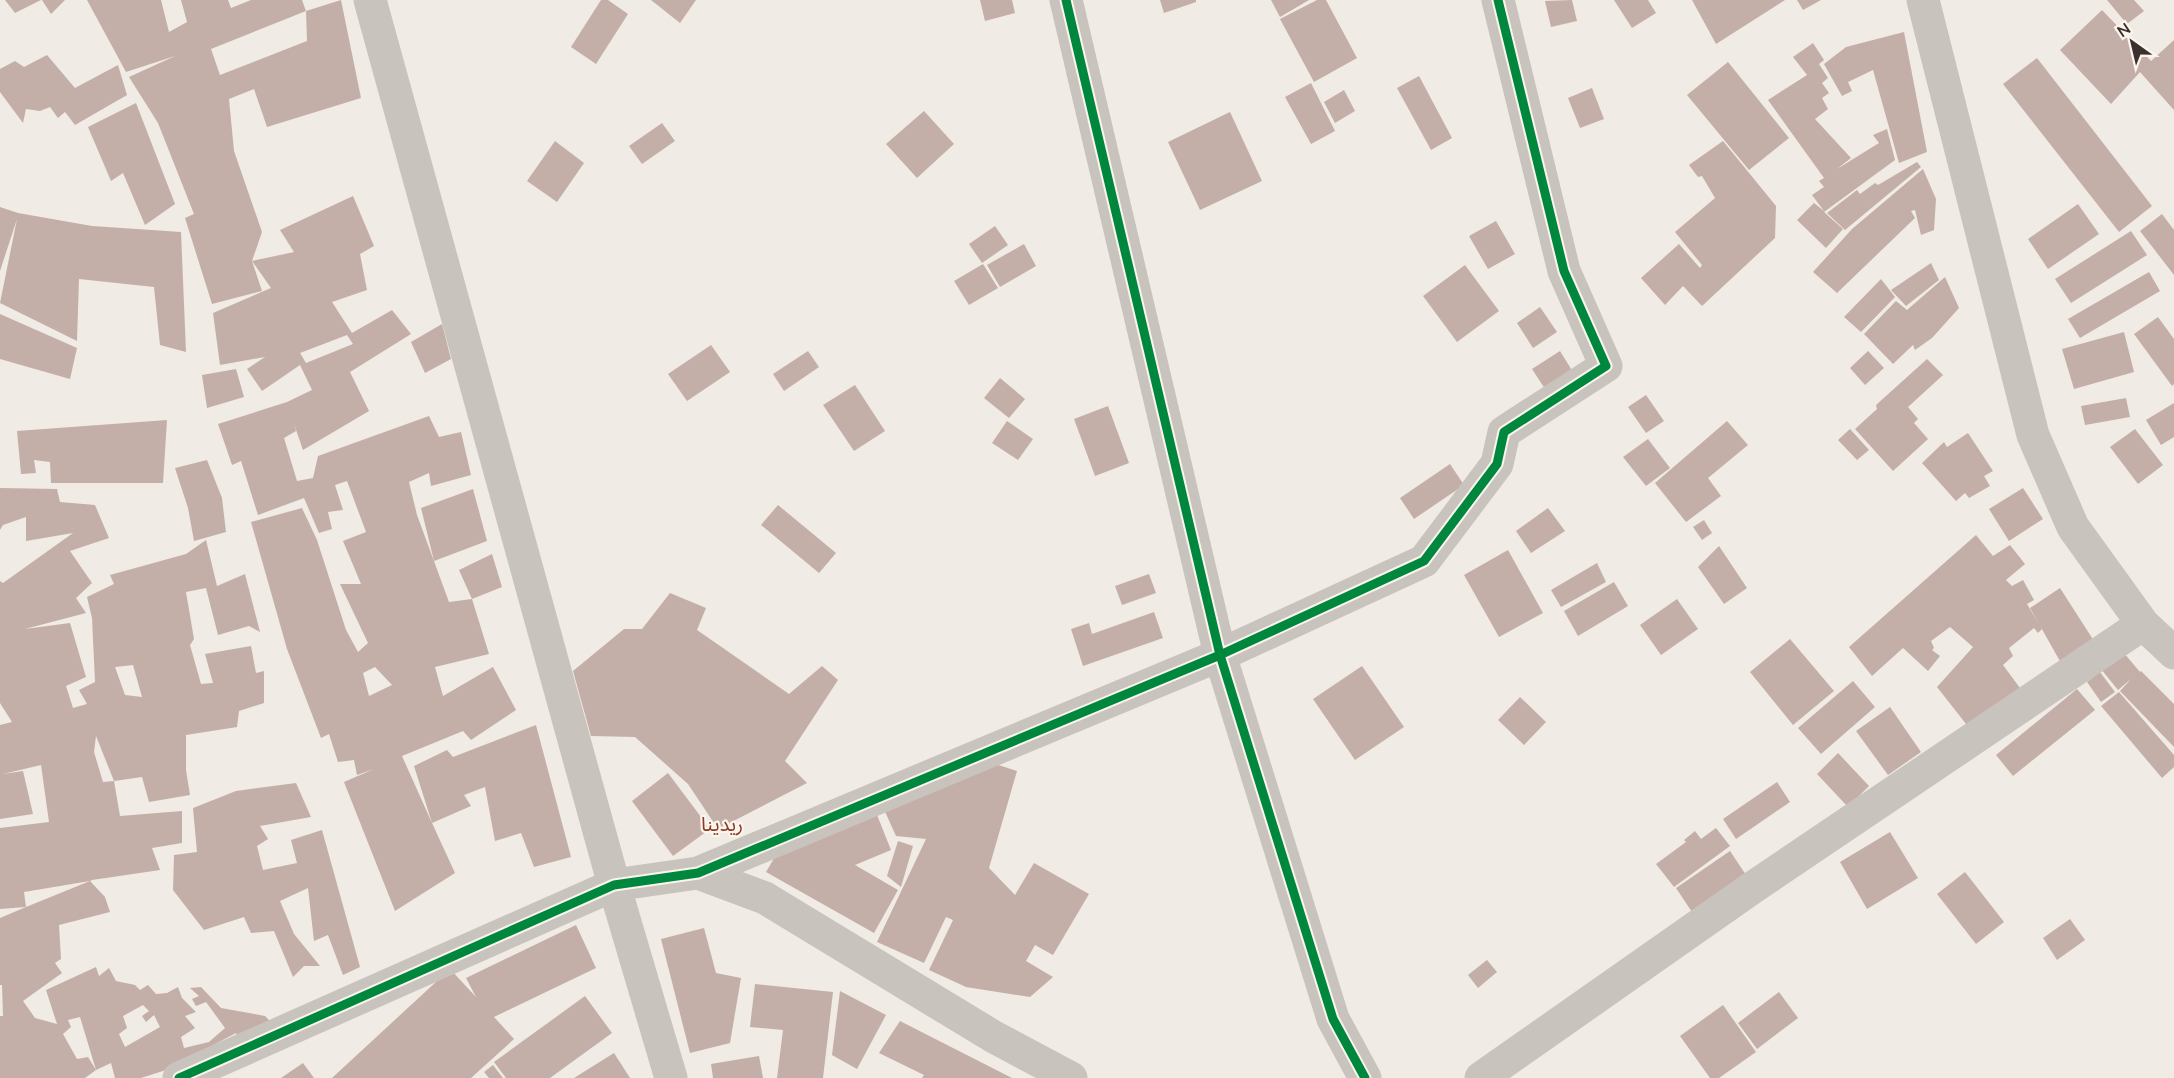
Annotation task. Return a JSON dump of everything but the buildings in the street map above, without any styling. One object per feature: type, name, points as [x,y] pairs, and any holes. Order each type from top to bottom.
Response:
[{"type":"street","points":[[370,0],[614,885],[671,1078]]},
{"type":"street","points":[[1066,0],[1220,655],[1333,1019],[1365,1078]]},
{"type":"street","points":[[179,1078],[614,885],[698,873],[1220,655],[1424,561],[1497,464],[1504,432],[1606,366],[1564,271],[1498,0]]},
{"type":"street","points":[[1923,0],[2032,435],[2073,526],[2142,624],[2174,653]]},
{"type":"street","points":[[1481,1078],[1752,888],[2142,624]]},
{"type":"street","points":[[698,873],[765,898],[975,1025],[1071,1078]]},
{"type":"cycle path","points":[[1066,0],[1220,655],[1333,1019],[1365,1078]]},
{"type":"cycle path","points":[[179,1078],[614,885],[698,873],[1220,655],[1424,561],[1497,464],[1504,432],[1606,366],[1564,271],[1498,0]]},
{"type":"district","name":"ريدينا","points":[[722,824]]}]
